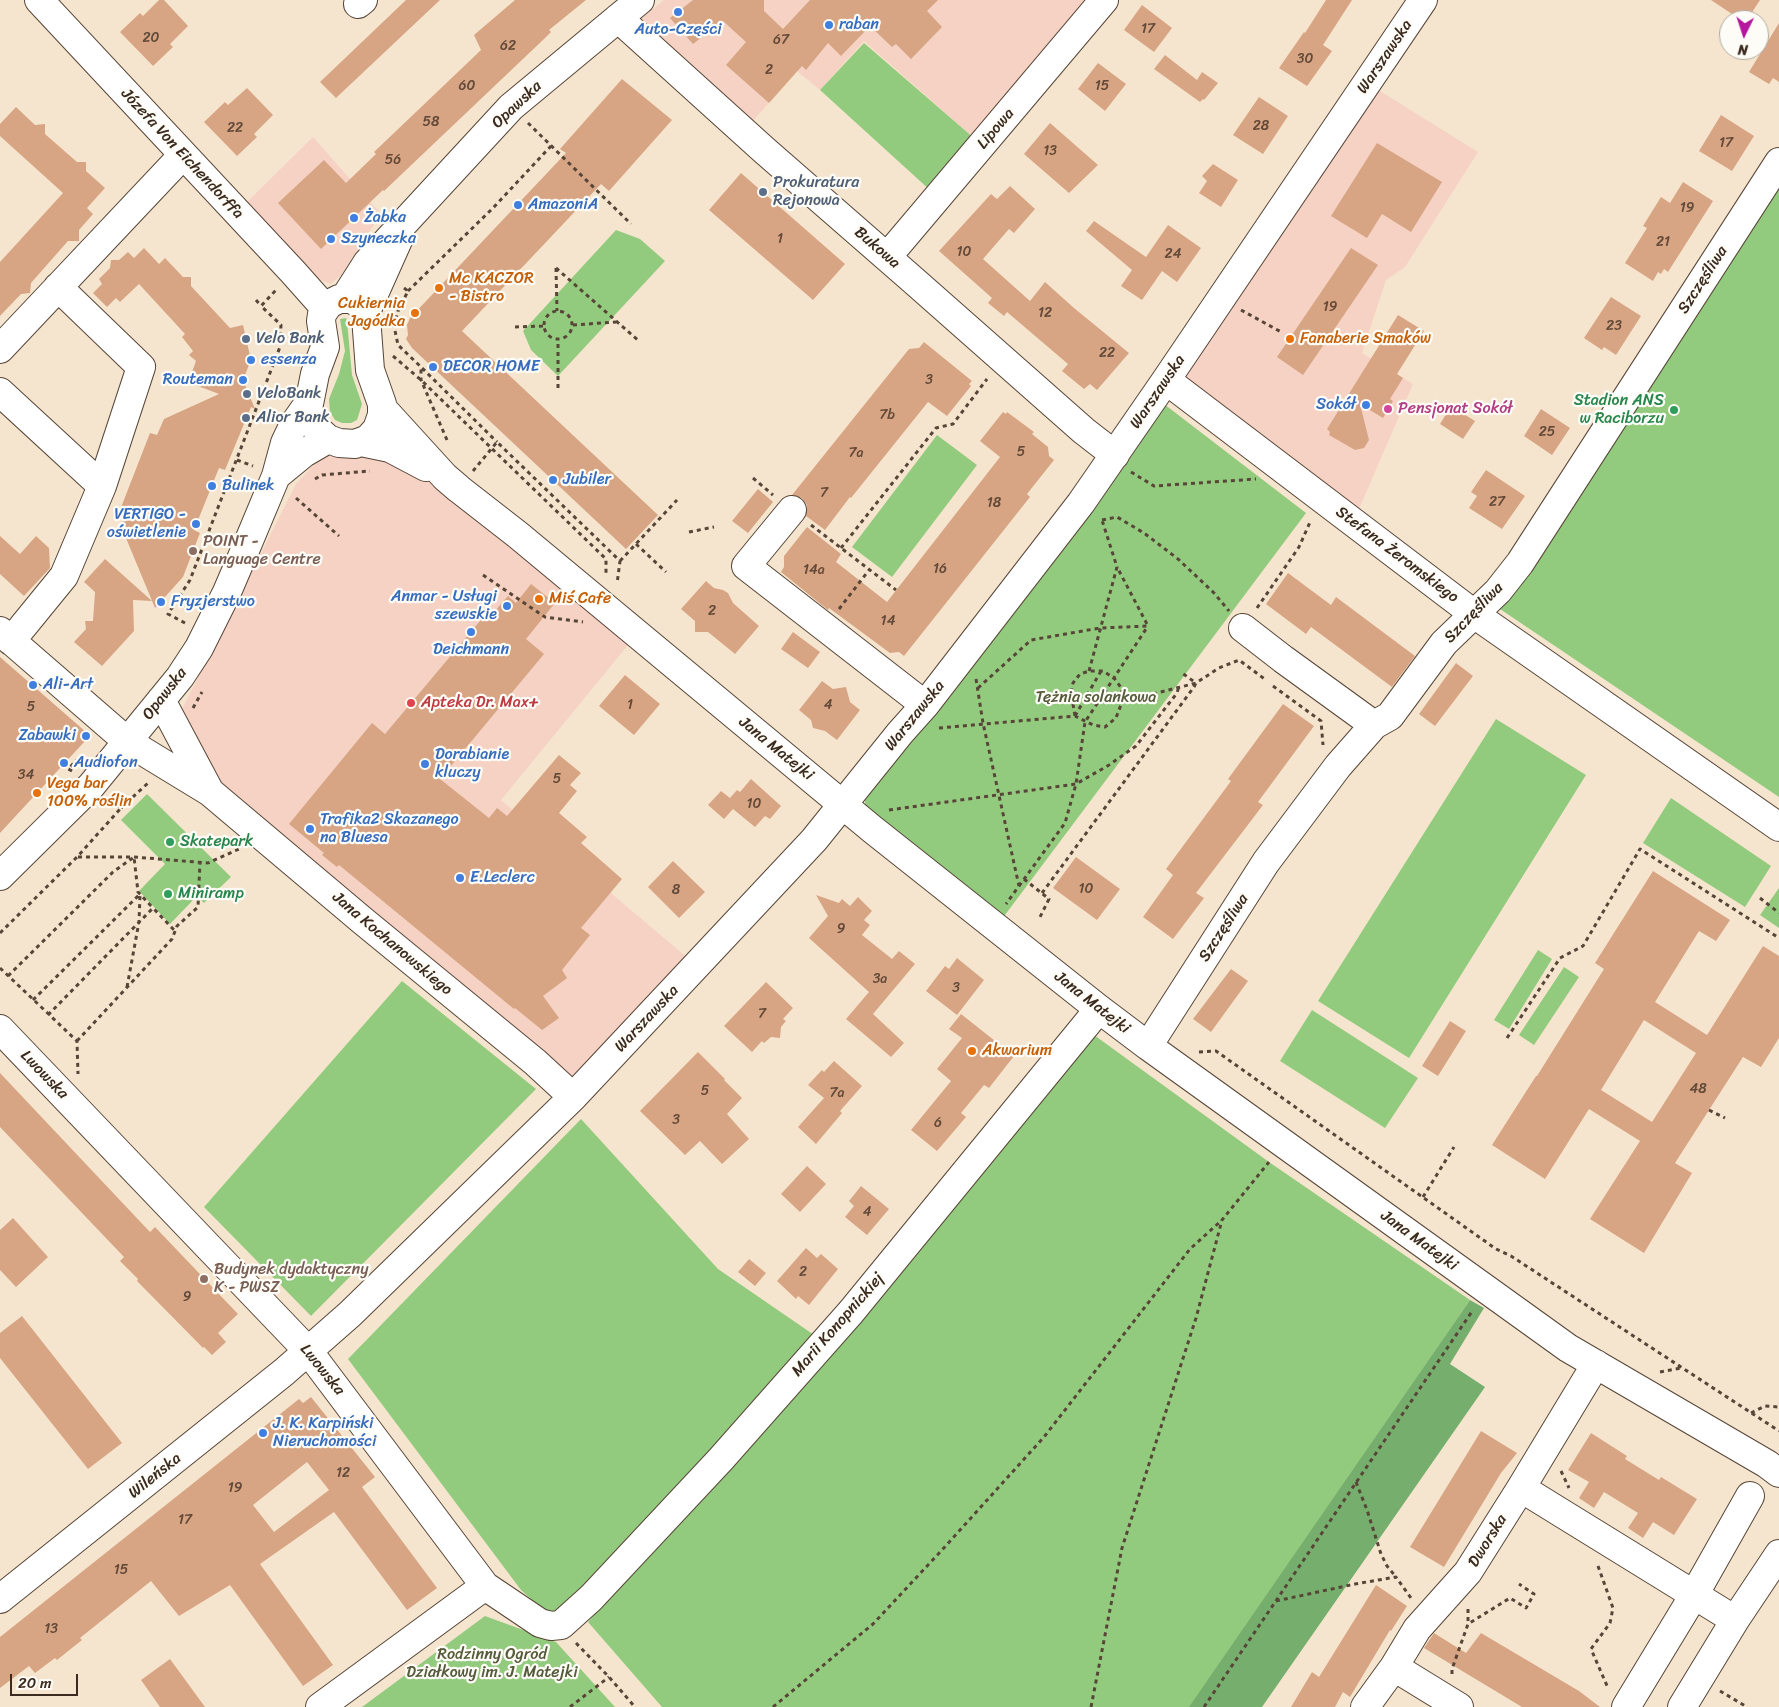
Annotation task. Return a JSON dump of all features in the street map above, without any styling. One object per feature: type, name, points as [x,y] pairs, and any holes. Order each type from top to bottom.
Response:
[{"type":"street","name":"Józefa Von Eichendorffa","points":[[39,0],[294,272],[345,307]]},
{"type":"street","name":"Opawska","points":[[0,876],[91,786],[162,700],[199,648],[227,592],[266,472],[308,404],[315,374],[325,347],[321,321],[322,314],[345,307],[406,223],[511,107],[640,0]]},
{"type":"street","name":"Lipowa","points":[[887,257],[1104,0]]},
{"type":"street","name":"Warszawska","points":[[309,1352],[573,1098],[801,854],[844,805],[900,733],[933,712],[1081,503],[1120,467],[1166,380],[1423,0]]},
{"type":"street","name":"Bukowa","points":[[618,18],[764,150],[1084,431],[1120,467]]},
{"type":"street","points":[[0,349],[183,155]]},
{"type":"street","name":"Szczęśliwa","points":[[1148,1046],[1266,862],[1338,766],[1374,725],[1390,716],[1444,643],[1498,591],[1520,563],[1779,162]]},
{"type":"street","points":[[8,637],[64,576],[102,486],[141,367],[58,287]]},
{"type":"street","name":"Opawska","points":[[345,307],[369,363],[372,378],[382,400],[383,409]]},
{"type":"street","name":"Stefana Żeromskiego","points":[[1166,380],[1474,614],[1779,827]]},
{"type":"street","points":[[0,392],[102,486]]},
{"type":"street","points":[[308,404],[312,422],[318,430],[328,439],[344,444],[361,442],[371,436],[377,429],[383,409]]},
{"type":"street","name":"Jana Matejki","points":[[383,409],[452,483],[518,535],[844,805],[881,819],[1099,1009],[1568,1348],[1767,1464],[1779,1473]]},
{"type":"street","name":"Opawska","points":[[266,472],[328,439]]},
{"type":"street","name":"Jana Matejki","points":[[361,442],[390,448],[452,483]]},
{"type":"street","points":[[792,510],[746,566],[933,712]]},
{"type":"street","points":[[1243,628],[1374,725]]},
{"type":"street","name":"Jana Kochanowskiego","points":[[8,637],[128,742],[210,792],[363,921],[536,1062],[573,1098]]},
{"type":"street","name":"Jana Kochanowskiego","points":[[162,700],[210,792]]},
{"type":"street","name":"Marii Konopnickiej","points":[[561,1626],[591,1598],[721,1459],[844,1319],[1099,1009]]},
{"type":"street","name":"Lwowska","points":[[0,1029],[309,1352],[485,1586],[540,1623],[561,1626]]},
{"type":"street","name":"Wileńska","points":[[0,1599],[309,1352]]},
{"type":"street","name":"Dworska","points":[[1365,1707],[1394,1667],[1417,1629],[1468,1572],[1596,1364]]},
{"type":"street","points":[[1521,1488],[1735,1620]]},
{"type":"street","points":[[1617,1699],[1694,1595],[1750,1496]]},
{"type":"street","points":[[1682,1707],[1735,1620],[1779,1554]]},
{"type":"street","points":[[320,1707],[485,1586]]},
{"type":"street","points":[[1394,1667],[1456,1705]]},
{"type":"path","points":[[511,107],[632,224]]},
{"type":"path","points":[[552,146],[493,208],[408,291],[398,311],[394,326],[398,345],[620,561]]},
{"type":"path","points":[[557,311],[556,268],[640,342]]},
{"type":"path","points":[[399,286],[408,291]]},
{"type":"path","points":[[261,306],[276,291]]},
{"type":"path","points":[[1221,299],[1283,333]]},
{"type":"path","points":[[187,624],[168,614],[190,580],[280,347],[281,325],[256,300]]},
{"type":"path","points":[[557,311],[566,313],[572,320],[573,325],[570,334],[558,340],[547,334],[544,326],[549,314],[557,311]]},
{"type":"path","points":[[573,325],[616,322]]},
{"type":"path","points":[[515,327],[544,326]]},
{"type":"path","points":[[558,340],[558,388]]},
{"type":"path","points":[[389,348],[393,356],[421,380],[606,559],[615,616]]},
{"type":"path","points":[[896,590],[841,548],[936,428],[953,424],[1003,359]]},
{"type":"path","points":[[421,368],[421,380],[450,447]]},
{"type":"path","points":[[452,483],[497,442]]},
{"type":"path","points":[[237,460],[266,472]]},
{"type":"path","points":[[1120,467],[1131,471],[1154,486],[1259,479]]},
{"type":"path","points":[[308,482],[322,475],[379,471]]},
{"type":"path","points":[[296,498],[339,536]]},
{"type":"path","points":[[615,616],[620,561],[677,500]]},
{"type":"path","points":[[1081,503],[1102,520],[1117,567],[1148,626]]},
{"type":"path","points":[[1102,520],[1117,518],[1144,533],[1178,559],[1214,593],[1243,628],[1299,547],[1315,512]]},
{"type":"path","points":[[689,532],[714,527]]},
{"type":"path","points":[[636,544],[666,572]]},
{"type":"path","points":[[1089,671],[1117,567]]},
{"type":"path","points":[[825,627],[869,570]]},
{"type":"path","points":[[483,575],[545,617],[598,624],[615,616]]},
{"type":"path","points":[[978,688],[1031,640],[1100,628],[1148,626]]},
{"type":"path","points":[[1005,905],[1065,823],[1076,784],[1085,722],[1148,626]]},
{"type":"path","points":[[1042,893],[1196,683],[1219,668],[1239,660],[1321,721],[1324,754],[1338,766]]},
{"type":"path","points":[[933,712],[935,728],[1075,716],[1093,725],[1105,727],[1116,718],[1122,702],[1122,689],[1114,678],[1101,671],[1089,671],[1080,674],[1072,683],[1071,692],[1075,716]]},
{"type":"path","points":[[1075,716],[1101,671]]},
{"type":"path","points":[[1182,673],[1196,683]]},
{"type":"path","points":[[970,682],[976,674],[983,723],[1019,886]]},
{"type":"path","points":[[1122,702],[1196,683]]},
{"type":"path","points":[[884,804],[881,819],[1000,794],[1076,784],[1109,765],[1136,746],[1177,693],[1179,686]]},
{"type":"path","points":[[77,857],[134,857],[208,863],[265,838]]},
{"type":"path","points":[[1507,1038],[1560,958],[1583,946],[1640,849],[1779,938]]},
{"type":"path","points":[[134,857],[138,892],[175,931]]},
{"type":"path","points":[[8,976],[113,872],[134,857]]},
{"type":"path","points":[[79,1112],[77,1041],[172,939],[177,926],[198,906],[200,862]]},
{"type":"path","points":[[1024,879],[1049,899],[1040,917]]},
{"type":"path","points":[[127,988],[139,922],[140,894]]},
{"type":"path","points":[[33,1000],[140,894]]},
{"type":"path","points":[[1760,898],[1779,912]]},
{"type":"path","points":[[48,1015],[152,908]]},
{"type":"path","points":[[0,968],[77,1041]]},
{"type":"path","points":[[1192,1053],[1216,1050],[1496,1248],[1533,1270],[1779,1431]]},
{"type":"path","points":[[1709,1110],[1725,1118]]},
{"type":"path","points":[[773,1707],[873,1624],[942,1550],[1044,1437],[1190,1249],[1222,1220],[1284,1144]]},
{"type":"path","points":[[1423,1197],[1454,1147]]},
{"type":"path","points":[[1091,1707],[1122,1548],[1196,1318],[1222,1220]]},
{"type":"path","points":[[1204,1707],[1488,1289]]},
{"type":"path","points":[[1751,1413],[1765,1406],[1779,1407]]},
{"type":"path","points":[[1548,1443],[1569,1486],[1584,1526]]},
{"type":"path","points":[[1356,1482],[1387,1566],[1426,1618]]},
{"type":"path","points":[[1597,1562],[1613,1608],[1610,1623],[1591,1649],[1617,1699]]},
{"type":"path","points":[[1276,1601],[1396,1577]]},
{"type":"path","points":[[1456,1705],[1452,1669],[1468,1624],[1510,1598],[1526,1608],[1534,1594],[1519,1584]]},
{"type":"path","points":[[561,1626],[610,1677],[635,1707]]},
{"type":"path","points":[[570,1707],[610,1677]]},
{"type":"path","points":[[1715,1689],[1747,1707]]},
{"type":"shaded area","points":[[664,0],[1092,0],[975,139],[864,41],[820,90],[797,71],[753,121],[637,22]]},
{"type":"shaded area","points":[[1372,86],[1478,152],[1405,267],[1386,280],[1362,353],[1413,384],[1359,509],[1182,379]]},
{"type":"shaded area","points":[[313,137],[381,214],[341,275],[331,284],[310,276],[244,205]]},
{"type":"shaded area","points":[[373,454],[426,475],[628,645],[501,800],[690,960],[569,1083],[220,784],[178,717],[296,484],[322,456]]},
{"type":"green space","points":[[864,43],[975,139],[931,191],[820,90]]},
{"type":"green space","name":"Stadion ANS w Raciborzu","points":[[1779,180],[1779,797],[1500,609]]},
{"type":"green space","points":[[616,230],[640,239],[665,261],[558,376],[531,350],[523,331]]},
{"type":"green space","points":[[346,318],[352,375],[362,404],[357,420],[351,423],[342,423],[335,420],[330,412],[329,399],[339,374],[345,351],[340,319]]},
{"type":"green space","name":"Tężnia solankowa","points":[[1164,404],[1306,513],[1002,919],[865,805],[865,796]]},
{"type":"green space","points":[[937,435],[977,465],[892,577],[852,547]]},
{"type":"green space","points":[[1496,719],[1586,775],[1409,1058],[1318,1001]]},
{"type":"green space","name":"Skatepark","points":[[147,794],[231,877],[204,903],[197,896],[170,924],[139,891],[165,864],[121,820]]},
{"type":"green space","points":[[1671,798],[1771,866],[1745,907],[1643,843]]},
{"type":"green space","points":[[1779,888],[1779,928],[1760,915]]},
{"type":"green space","points":[[1538,950],[1552,959],[1509,1029],[1494,1020]]},
{"type":"green space","points":[[1564,967],[1579,977],[1534,1045],[1519,1035]]},
{"type":"green space","points":[[402,981],[536,1089],[311,1316],[204,1207]]},
{"type":"green space","points":[[1312,1010],[1418,1078],[1385,1128],[1280,1061]]},
{"type":"green space","points":[[1094,1035],[1269,1162],[1470,1300],[1191,1707],[662,1707],[588,1622],[847,1335]]},
{"type":"green space","points":[[581,1119],[718,1269],[817,1337],[643,1530],[551,1617],[521,1590],[348,1359]]},
{"type":"green space","points":[[1470,1300],[1484,1308],[1450,1364],[1485,1387],[1262,1707],[1189,1707]]},
{"type":"green space","name":"Rodzinny Ogród Działkowy im. J. Matejki","points":[[485,1616],[556,1642],[615,1707],[362,1707]]},
{"type":"building","points":[[159,0],[164,0],[188,26],[170,44],[173,47],[153,66],[120,32],[140,13],[143,16]]},
{"type":"building","points":[[406,0],[440,0],[336,98],[320,82]]},
{"type":"building","points":[[515,0],[586,0],[549,30],[551,32],[544,39],[321,249],[278,203],[324,160],[346,183],[376,154],[374,152],[481,50],[474,35]]},
{"type":"building","points":[[693,0],[764,0],[764,11],[783,29],[810,0],[938,0],[927,11],[942,27],[911,59],[896,44],[892,47],[870,26],[841,56],[828,43],[806,70],[802,66],[769,103],[726,65],[746,42],[723,21],[693,44],[670,18]]},
{"type":"building","points":[[1326,0],[1352,0],[1323,45],[1332,51],[1307,86],[1279,68]]},
{"type":"building","points":[[1711,0],[1760,0],[1754,10],[1726,10]]},
{"type":"building","points":[[1142,5],[1172,28],[1154,52],[1124,30]]},
{"type":"building","points":[[1779,23],[1779,82],[1773,78],[1769,84],[1749,72],[1756,60],[1769,60],[1769,39]]},
{"type":"building","points":[[1165,55],[1197,80],[1202,72],[1218,83],[1204,100],[1200,102],[1154,69]]},
{"type":"building","points":[[1098,63],[1126,84],[1105,111],[1078,89]]},
{"type":"building","points":[[622,79],[672,120],[609,191],[601,184],[462,331],[658,515],[626,549],[412,348],[406,339],[408,335],[407,325],[410,318],[566,153],[560,149]]},
{"type":"building","points":[[247,88],[273,115],[254,134],[257,137],[237,156],[204,122],[225,102],[228,105]]},
{"type":"building","points":[[1259,97],[1288,116],[1263,154],[1233,135]]},
{"type":"building","points":[[16,107],[35,125],[45,124],[45,134],[77,162],[86,162],[86,171],[105,188],[87,208],[93,214],[79,230],[79,241],[68,241],[31,283],[30,293],[21,294],[0,316],[0,262],[63,193],[0,136],[0,124]]},
{"type":"building","points":[[1721,115],[1754,136],[1732,171],[1699,151]]},
{"type":"building","points":[[1050,123],[1098,165],[1069,193],[1024,154]]},
{"type":"building","points":[[1377,143],[1442,182],[1411,232],[1382,214],[1367,238],[1331,216]]},
{"type":"building","points":[[1213,164],[1238,180],[1221,207],[1199,193],[1207,181],[1202,176]]},
{"type":"building","points":[[741,173],[845,264],[813,300],[709,210]]},
{"type":"building","points":[[1683,182],[1713,201],[1668,272],[1664,269],[1661,274],[1658,272],[1653,281],[1625,263],[1647,228],[1643,226],[1661,197],[1670,203]]},
{"type":"building","points":[[1010,186],[1035,209],[1014,233],[1009,229],[983,259],[1030,301],[1045,282],[1129,353],[1097,390],[1090,384],[1084,389],[1062,371],[1068,364],[1007,312],[1004,316],[988,303],[992,298],[939,251],[991,194],[997,199]]},
{"type":"building","points":[[1094,221],[1146,257],[1168,225],[1201,248],[1177,282],[1162,271],[1142,300],[1121,286],[1132,270],[1086,231]]},
{"type":"building","points":[[144,248],[159,264],[165,258],[183,277],[191,277],[191,286],[230,328],[243,325],[251,360],[243,380],[255,409],[251,407],[225,470],[219,468],[194,530],[200,533],[183,577],[155,608],[121,526],[126,513],[120,510],[150,433],[157,435],[164,419],[219,394],[190,383],[196,361],[189,355],[193,351],[182,337],[185,334],[139,284],[120,302],[116,298],[107,307],[93,293],[102,284],[99,279],[110,268],[111,260],[119,260],[128,252],[134,258]]},
{"type":"building","points":[[1351,248],[1378,265],[1303,375],[1277,357]]},
{"type":"building","points":[[1611,297],[1641,316],[1616,355],[1604,347],[1602,350],[1584,338]]},
{"type":"building","name":"Sokół","points":[[1398,315],[1424,331],[1397,374],[1403,378],[1390,399],[1393,401],[1383,418],[1360,404],[1369,440],[1364,448],[1355,450],[1329,435],[1330,432],[1327,429]]},
{"type":"building","points":[[924,342],[972,381],[969,384],[971,386],[947,416],[928,402],[825,530],[806,516],[807,505],[802,498],[792,495],[909,349],[919,348]]},
{"type":"building","points":[[1451,406],[1475,421],[1463,439],[1440,424]]},
{"type":"building","points":[[1541,409],[1570,428],[1552,455],[1524,436]]},
{"type":"building","points":[[1003,412],[1006,414],[1007,412],[1034,432],[1032,434],[1048,447],[1049,456],[1054,460],[1027,494],[1030,497],[904,656],[899,652],[890,653],[829,608],[828,610],[781,572],[784,567],[784,556],[807,527],[841,554],[836,562],[887,602],[1000,457],[980,441]]},
{"type":"building","points":[[1486,470],[1525,496],[1502,529],[1469,508],[1477,496],[1471,492]]},
{"type":"building","points":[[758,489],[773,502],[748,533],[732,521]]},
{"type":"building","points":[[0,536],[20,554],[36,536],[49,548],[50,568],[24,596],[0,574]]},
{"type":"building","points":[[105,559],[152,601],[133,600],[134,631],[102,666],[74,642],[86,629],[85,621],[93,621],[95,592],[84,582]]},
{"type":"building","points":[[1288,573],[1331,605],[1336,597],[1415,656],[1392,687],[1311,627],[1306,634],[1266,604]]},
{"type":"building","points":[[706,581],[714,588],[728,593],[733,603],[759,626],[735,654],[708,632],[695,632],[695,621],[681,609]]},
{"type":"building","points":[[531,584],[555,603],[526,639],[544,654],[440,779],[489,818],[497,808],[507,816],[559,755],[581,773],[570,785],[577,791],[559,813],[587,837],[581,843],[622,879],[581,928],[590,935],[562,970],[567,978],[543,996],[559,1018],[542,1030],[339,865],[337,867],[322,855],[324,853],[289,824],[372,723],[385,734],[490,609],[494,612],[508,596],[516,603]]},
{"type":"building","points":[[793,632],[820,652],[808,668],[781,649]]},
{"type":"building","points":[[0,657],[86,732],[86,740],[0,833]]},
{"type":"building","points":[[1456,663],[1473,676],[1435,726],[1419,714]]},
{"type":"building","points":[[625,675],[660,704],[634,735],[599,706]]},
{"type":"building","points":[[822,681],[833,689],[846,687],[850,702],[860,710],[837,740],[825,731],[813,728],[811,720],[799,710]]},
{"type":"building","points":[[1283,704],[1314,726],[1258,802],[1263,805],[1196,893],[1204,898],[1173,939],[1143,917],[1173,875],[1166,869],[1231,781],[1228,779]]},
{"type":"building","points":[[751,779],[781,806],[770,819],[765,816],[755,827],[733,809],[724,819],[708,805],[721,791],[730,798],[737,790],[740,792]]},
{"type":"building","points":[[1076,857],[1120,889],[1097,920],[1053,888]]},
{"type":"building","points":[[673,861],[705,892],[679,918],[648,887]]},
{"type":"building","points":[[1653,871],[1730,920],[1716,941],[1699,931],[1655,1002],[1707,1035],[1763,946],[1779,956],[1779,1038],[1761,1067],[1743,1057],[1675,1163],[1692,1173],[1644,1253],[1590,1219],[1640,1141],[1589,1109],[1545,1179],[1492,1145],[1604,969],[1595,963]],"holes":[[[1644,1020],[1696,1053],[1652,1122],[1601,1090]]]},
{"type":"building","points":[[816,895],[839,903],[842,899],[850,906],[858,897],[872,911],[864,920],[870,925],[862,935],[892,959],[899,951],[915,964],[873,1014],[904,1043],[891,1057],[846,1019],[869,992],[809,938],[828,916]]},
{"type":"building","points":[[957,958],[984,980],[957,1015],[926,991],[945,966],[949,969]]},
{"type":"building","points":[[1231,969],[1248,981],[1211,1032],[1193,1019]]},
{"type":"building","points":[[766,982],[793,1008],[783,1019],[786,1021],[781,1027],[780,1038],[771,1037],[764,1043],[762,1041],[752,1052],[724,1026]]},
{"type":"building","points":[[961,1014],[1014,1056],[989,1088],[984,1085],[961,1113],[966,1117],[937,1151],[911,1130],[951,1081],[937,1069],[962,1038],[949,1029]]},
{"type":"building","points":[[1450,1021],[1466,1031],[1438,1076],[1422,1066]]},
{"type":"building","points":[[698,1052],[742,1098],[727,1114],[749,1139],[722,1164],[700,1141],[685,1155],[640,1111]]},
{"type":"building","points":[[834,1061],[862,1086],[840,1111],[842,1113],[816,1144],[798,1127],[824,1098],[808,1085],[822,1070],[824,1072]]},
{"type":"building","points":[[0,1073],[150,1232],[155,1227],[238,1314],[218,1333],[226,1342],[212,1355],[137,1281],[138,1279],[120,1261],[124,1257],[0,1127]]},
{"type":"building","points":[[807,1166],[826,1184],[800,1212],[781,1194]]},
{"type":"building","points":[[861,1186],[889,1209],[867,1235],[845,1217],[854,1206],[849,1201]]},
{"type":"building","points":[[13,1218],[48,1257],[16,1287],[0,1270],[0,1230]]},
{"type":"building","points":[[806,1248],[817,1258],[821,1254],[838,1269],[809,1305],[798,1296],[796,1299],[777,1281]]},
{"type":"building","points":[[749,1259],[766,1273],[755,1286],[738,1272]]},
{"type":"building","points":[[22,1316],[122,1443],[88,1469],[0,1358],[0,1333]]},
{"type":"building","points":[[311,1397],[375,1477],[362,1487],[437,1588],[407,1610],[334,1512],[260,1564],[333,1665],[303,1686],[230,1585],[179,1616],[151,1581],[80,1638],[82,1640],[57,1660],[55,1658],[35,1673],[29,1666],[0,1688],[0,1637],[299,1399],[303,1403]],"holes":[[[307,1462],[329,1490],[274,1532],[253,1505]]]},
{"type":"building","points":[[1481,1431],[1517,1453],[1501,1473],[1444,1567],[1410,1547]]},
{"type":"building","points":[[1591,1433],[1627,1456],[1625,1459],[1659,1480],[1661,1477],[1697,1499],[1674,1535],[1653,1522],[1643,1538],[1628,1528],[1638,1513],[1604,1492],[1594,1508],[1579,1498],[1589,1482],[1568,1470]]},
{"type":"building","points":[[1376,1585],[1407,1606],[1390,1630],[1350,1697],[1343,1692],[1335,1707],[1291,1707],[1312,1672],[1319,1677]]},
{"type":"building","points":[[1434,1633],[1466,1653],[1481,1633],[1579,1691],[1600,1707],[1522,1707],[1424,1648]]},
{"type":"building","points":[[170,1659],[205,1707],[160,1707],[141,1680]]},
{"type":"place","name":"Auto-Części","points":[[678,12]]},
{"type":"place","name":"raban","points":[[829,25]]},
{"type":"place","name":"Prokuratura Rejonowa","points":[[763,192]]},
{"type":"place","name":"AmazoniA","points":[[518,205]]},
{"type":"place","name":"Żabka","points":[[354,218]]},
{"type":"place","name":"Szyneczka","points":[[331,239]]},
{"type":"place","name":"Mc KACZOR - Bistro","points":[[439,288]]},
{"type":"place","name":"Cukiernia Jagódka","points":[[415,313]]},
{"type":"place","name":"Velo Bank","points":[[246,339]]},
{"type":"place","name":"Fanaberie Smaków","points":[[1290,339]]},
{"type":"place","name":"essenza","points":[[251,360]]},
{"type":"place","name":"DECOR HOME","points":[[433,367]]},
{"type":"place","name":"Routeman","points":[[243,380]]},
{"type":"place","name":"VeloBank","points":[[247,394]]},
{"type":"place","name":"Sokół","points":[[1366,405]]},
{"type":"place","name":"Pensjonat Sokół","points":[[1388,409]]},
{"type":"place","name":"Stadion ANS w Raciborzu","points":[[1674,410]]},
{"type":"place","name":"Alior Bank","points":[[246,418]]},
{"type":"place","name":"Jubiler","points":[[553,480]]},
{"type":"place","name":"Bulinek","points":[[212,486]]},
{"type":"place","name":"VERTIGO - oświetlenie","points":[[196,524]]},
{"type":"place","name":"POINT - Language Centre","points":[[193,551]]},
{"type":"place","name":"Miś Cafe","points":[[539,599]]},
{"type":"place","name":"Fryzjerstwo","points":[[161,602]]},
{"type":"place","name":"Anmar - Usługi szewskie","points":[[507,606]]},
{"type":"place","name":"Deichmann","points":[[471,632]]},
{"type":"place","name":"Ali-Art","points":[[33,685]]},
{"type":"place","name":"Apteka Dr. Max+","points":[[411,703]]},
{"type":"place","name":"Zabawki","points":[[86,736]]},
{"type":"place","name":"Audiofon","points":[[64,763]]},
{"type":"place","name":"Dorabianie kluczy","points":[[425,764]]},
{"type":"place","name":"Vega bar 100% roślin","points":[[37,793]]},
{"type":"place","name":"Trafika2 Skazanego na Bluesa","points":[[310,829]]},
{"type":"place","name":"Skatepark","points":[[170,842]]},
{"type":"place","name":"E.Leclerc","points":[[460,878]]},
{"type":"place","name":"Miniramp","points":[[168,894]]},
{"type":"place","name":"Akwarium","points":[[972,1051]]},
{"type":"place","name":"Budynek dydaktyczny K - PWSZ","points":[[204,1279]]},
{"type":"place","name":"J. K. Karpiński Nieruchomości","points":[[263,1433]]}]
